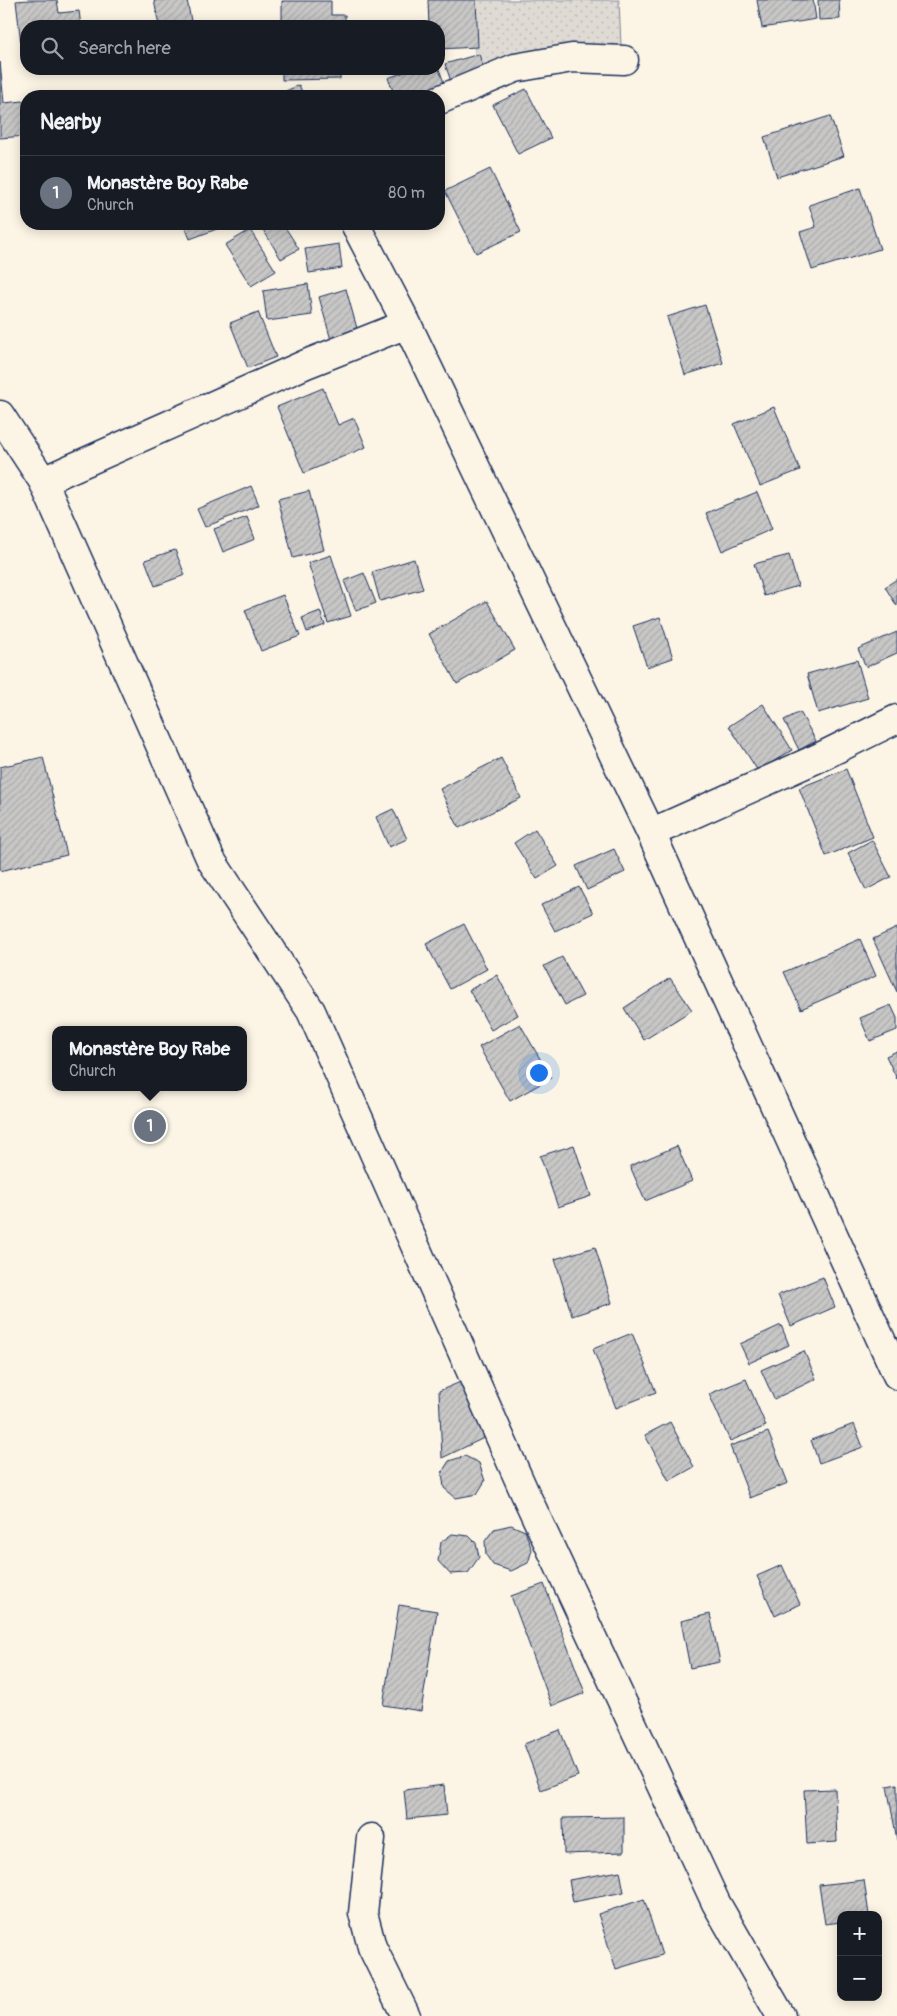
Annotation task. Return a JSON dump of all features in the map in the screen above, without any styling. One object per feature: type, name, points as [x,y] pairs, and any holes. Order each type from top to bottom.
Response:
[{"type":"street","points":[[445,97],[515,68],[572,58],[624,60]]},
{"type":"street","points":[[358,230],[407,324],[651,833],[897,1374]]},
{"type":"street","points":[[43,481],[306,364],[407,324]]},
{"type":"street","points":[[0,415],[43,481],[211,860],[311,1011],[524,1491],[716,1903],[781,2016]]},
{"type":"street","points":[[651,833],[818,758],[897,718]]},
{"type":"street","points":[[371,1838],[363,1913],[372,1947],[406,2016]]},
{"type":"shaded area","points":[[473,0],[619,0],[621,46],[476,75]]},
{"type":"building","points":[[57,0],[59,13],[79,11],[80,20],[20,20],[20,35],[16,1]]},
{"type":"building","points":[[154,0],[187,0],[191,20],[158,20]]},
{"type":"building","points":[[428,0],[476,0],[478,47],[445,49],[445,20],[429,20]]},
{"type":"building","points":[[757,0],[813,0],[816,19],[762,28]]},
{"type":"building","points":[[818,0],[839,0],[840,19],[819,20]]},
{"type":"building","points":[[282,1],[331,1],[331,15],[345,15],[345,20],[282,20]]},
{"type":"building","points":[[479,54],[485,74],[452,84],[445,64]]},
{"type":"building","points":[[0,62],[4,103],[20,101],[20,136],[0,138]]},
{"type":"building","points":[[282,75],[340,75],[340,79],[282,80]]},
{"type":"building","points":[[396,75],[441,75],[447,91],[393,90],[388,78]]},
{"type":"building","points":[[299,85],[301,90],[288,90]]},
{"type":"building","points":[[526,89],[551,138],[518,154],[493,105]]},
{"type":"building","points":[[830,116],[844,156],[777,177],[764,137]]},
{"type":"building","points":[[490,169],[521,232],[476,253],[445,191]]},
{"type":"building","points":[[860,188],[880,249],[812,270],[800,232],[816,227],[809,205]]},
{"type":"building","points":[[186,230],[214,230],[190,239]]},
{"type":"building","points":[[250,230],[276,271],[251,286],[225,245]]},
{"type":"building","points":[[263,230],[287,230],[299,249],[281,259]]},
{"type":"building","points":[[339,244],[342,268],[309,273],[305,249]]},
{"type":"building","points":[[308,284],[312,315],[267,321],[263,291]]},
{"type":"building","points":[[346,289],[358,332],[331,340],[319,297]]},
{"type":"building","points":[[705,305],[723,363],[685,375],[667,317]]},
{"type":"building","points":[[258,312],[276,357],[248,368],[230,323]]},
{"type":"building","points":[[323,388],[338,425],[354,418],[366,447],[304,473],[277,407]]},
{"type":"building","points":[[774,407],[800,470],[760,486],[734,424]]},
{"type":"building","points":[[251,486],[259,505],[205,527],[197,509]]},
{"type":"building","points":[[309,491],[324,550],[293,558],[278,499]]},
{"type":"building","points":[[757,492],[772,529],[722,551],[706,513]]},
{"type":"building","points":[[247,517],[255,539],[223,552],[214,529]]},
{"type":"building","points":[[175,550],[185,575],[155,586],[145,560]]},
{"type":"building","points":[[331,555],[351,616],[328,623],[308,563]]},
{"type":"building","points":[[789,555],[798,586],[764,596],[754,564]]},
{"type":"building","points":[[414,559],[423,589],[380,601],[372,572]]},
{"type":"building","points":[[364,573],[376,603],[356,611],[344,581]]},
{"type":"building","points":[[897,579],[897,606],[885,587]]},
{"type":"building","points":[[283,595],[300,636],[261,651],[245,610]]},
{"type":"building","points":[[487,601],[515,650],[457,684],[429,634]]},
{"type":"building","points":[[320,611],[325,625],[307,632],[302,618]]},
{"type":"building","points":[[660,617],[673,658],[647,667],[633,626]]},
{"type":"building","points":[[897,632],[897,653],[866,667],[858,649]]},
{"type":"building","points":[[857,660],[868,698],[818,713],[807,674]]},
{"type":"building","points":[[763,704],[792,750],[758,771],[729,726]]},
{"type":"building","points":[[800,712],[816,741],[799,750],[784,720]]},
{"type":"building","points":[[43,757],[67,855],[0,871],[0,767]]},
{"type":"building","points":[[501,758],[521,798],[459,828],[440,789]]},
{"type":"building","points":[[846,769],[873,837],[826,856],[799,788]]},
{"type":"building","points":[[393,809],[407,839],[389,847],[376,817]]},
{"type":"building","points":[[535,829],[558,866],[537,879],[514,843]]},
{"type":"building","points":[[872,840],[891,877],[866,890],[848,853]]},
{"type":"building","points":[[614,849],[625,872],[587,890],[576,866]]},
{"type":"building","points":[[579,887],[593,913],[555,931],[541,905]]},
{"type":"building","points":[[464,924],[487,969],[450,989],[426,944]]},
{"type":"building","points":[[897,928],[897,992],[873,939]]},
{"type":"building","points":[[860,939],[876,976],[801,1009],[784,972]]},
{"type":"building","points":[[562,957],[583,996],[565,1005],[544,966]]},
{"type":"building","points":[[497,975],[518,1015],[491,1030],[469,990]]},
{"type":"building","points":[[670,978],[692,1010],[644,1040],[624,1008]]},
{"type":"building","points":[[891,1005],[897,1018],[897,1030],[870,1041],[860,1018]]},
{"type":"building","points":[[520,1024],[551,1078],[510,1101],[479,1047]]},
{"type":"building","points":[[897,1051],[897,1079],[886,1056]]},
{"type":"building","points":[[574,1145],[591,1196],[558,1207],[540,1156]]},
{"type":"building","points":[[677,1146],[692,1181],[645,1201],[630,1166]]},
{"type":"building","points":[[595,1247],[612,1303],[572,1316],[555,1259]]},
{"type":"building","points":[[823,1277],[835,1307],[791,1326],[778,1295]]},
{"type":"building","points":[[781,1325],[789,1345],[749,1363],[740,1344]]},
{"type":"building","points":[[632,1333],[656,1392],[616,1408],[593,1349]]},
{"type":"building","points":[[804,1351],[816,1379],[774,1399],[761,1370]]},
{"type":"building","points":[[746,1379],[766,1426],[730,1441],[709,1394]]},
{"type":"building","points":[[463,1381],[488,1436],[442,1458],[439,1391]]},
{"type":"building","points":[[670,1422],[694,1467],[669,1481],[645,1435]]},
{"type":"building","points":[[854,1424],[863,1447],[819,1463],[811,1440]]},
{"type":"building","points":[[768,1432],[788,1483],[750,1498],[730,1446]]},
{"type":"building","points":[[465,1456],[479,1463],[485,1481],[477,1494],[456,1498],[444,1488],[442,1472],[449,1461]]},
{"type":"building","points":[[511,1525],[525,1531],[532,1550],[528,1563],[511,1571],[493,1565],[486,1555],[485,1541],[494,1529]]},
{"type":"building","points":[[452,1534],[469,1536],[476,1543],[479,1557],[468,1573],[450,1574],[438,1561],[441,1542]]},
{"type":"building","points":[[782,1565],[800,1604],[775,1616],[757,1576]]},
{"type":"building","points":[[544,1584],[585,1693],[552,1706],[511,1596]]},
{"type":"building","points":[[399,1605],[437,1611],[421,1711],[383,1705]]},
{"type":"building","points":[[710,1614],[720,1662],[690,1668],[681,1621]]},
{"type":"building","points":[[560,1730],[578,1776],[541,1790],[524,1744]]},
{"type":"building","points":[[897,1784],[897,1840],[887,1786]]},
{"type":"building","points":[[444,1785],[447,1815],[407,1819],[404,1790]]},
{"type":"building","points":[[835,1789],[837,1842],[807,1844],[804,1790]]},
{"type":"building","points":[[624,1817],[624,1852],[564,1854],[563,1818]]},
{"type":"building","points":[[620,1871],[624,1892],[573,1902],[569,1880]]},
{"type":"building","points":[[864,1880],[868,1911],[837,1911],[837,1922],[825,1924],[819,1885]]},
{"type":"building","points":[[644,1899],[662,1955],[616,1969],[598,1914]]},
{"type":"place","name":"Monastère Boy Rabe","points":[[150,1126]]}]
